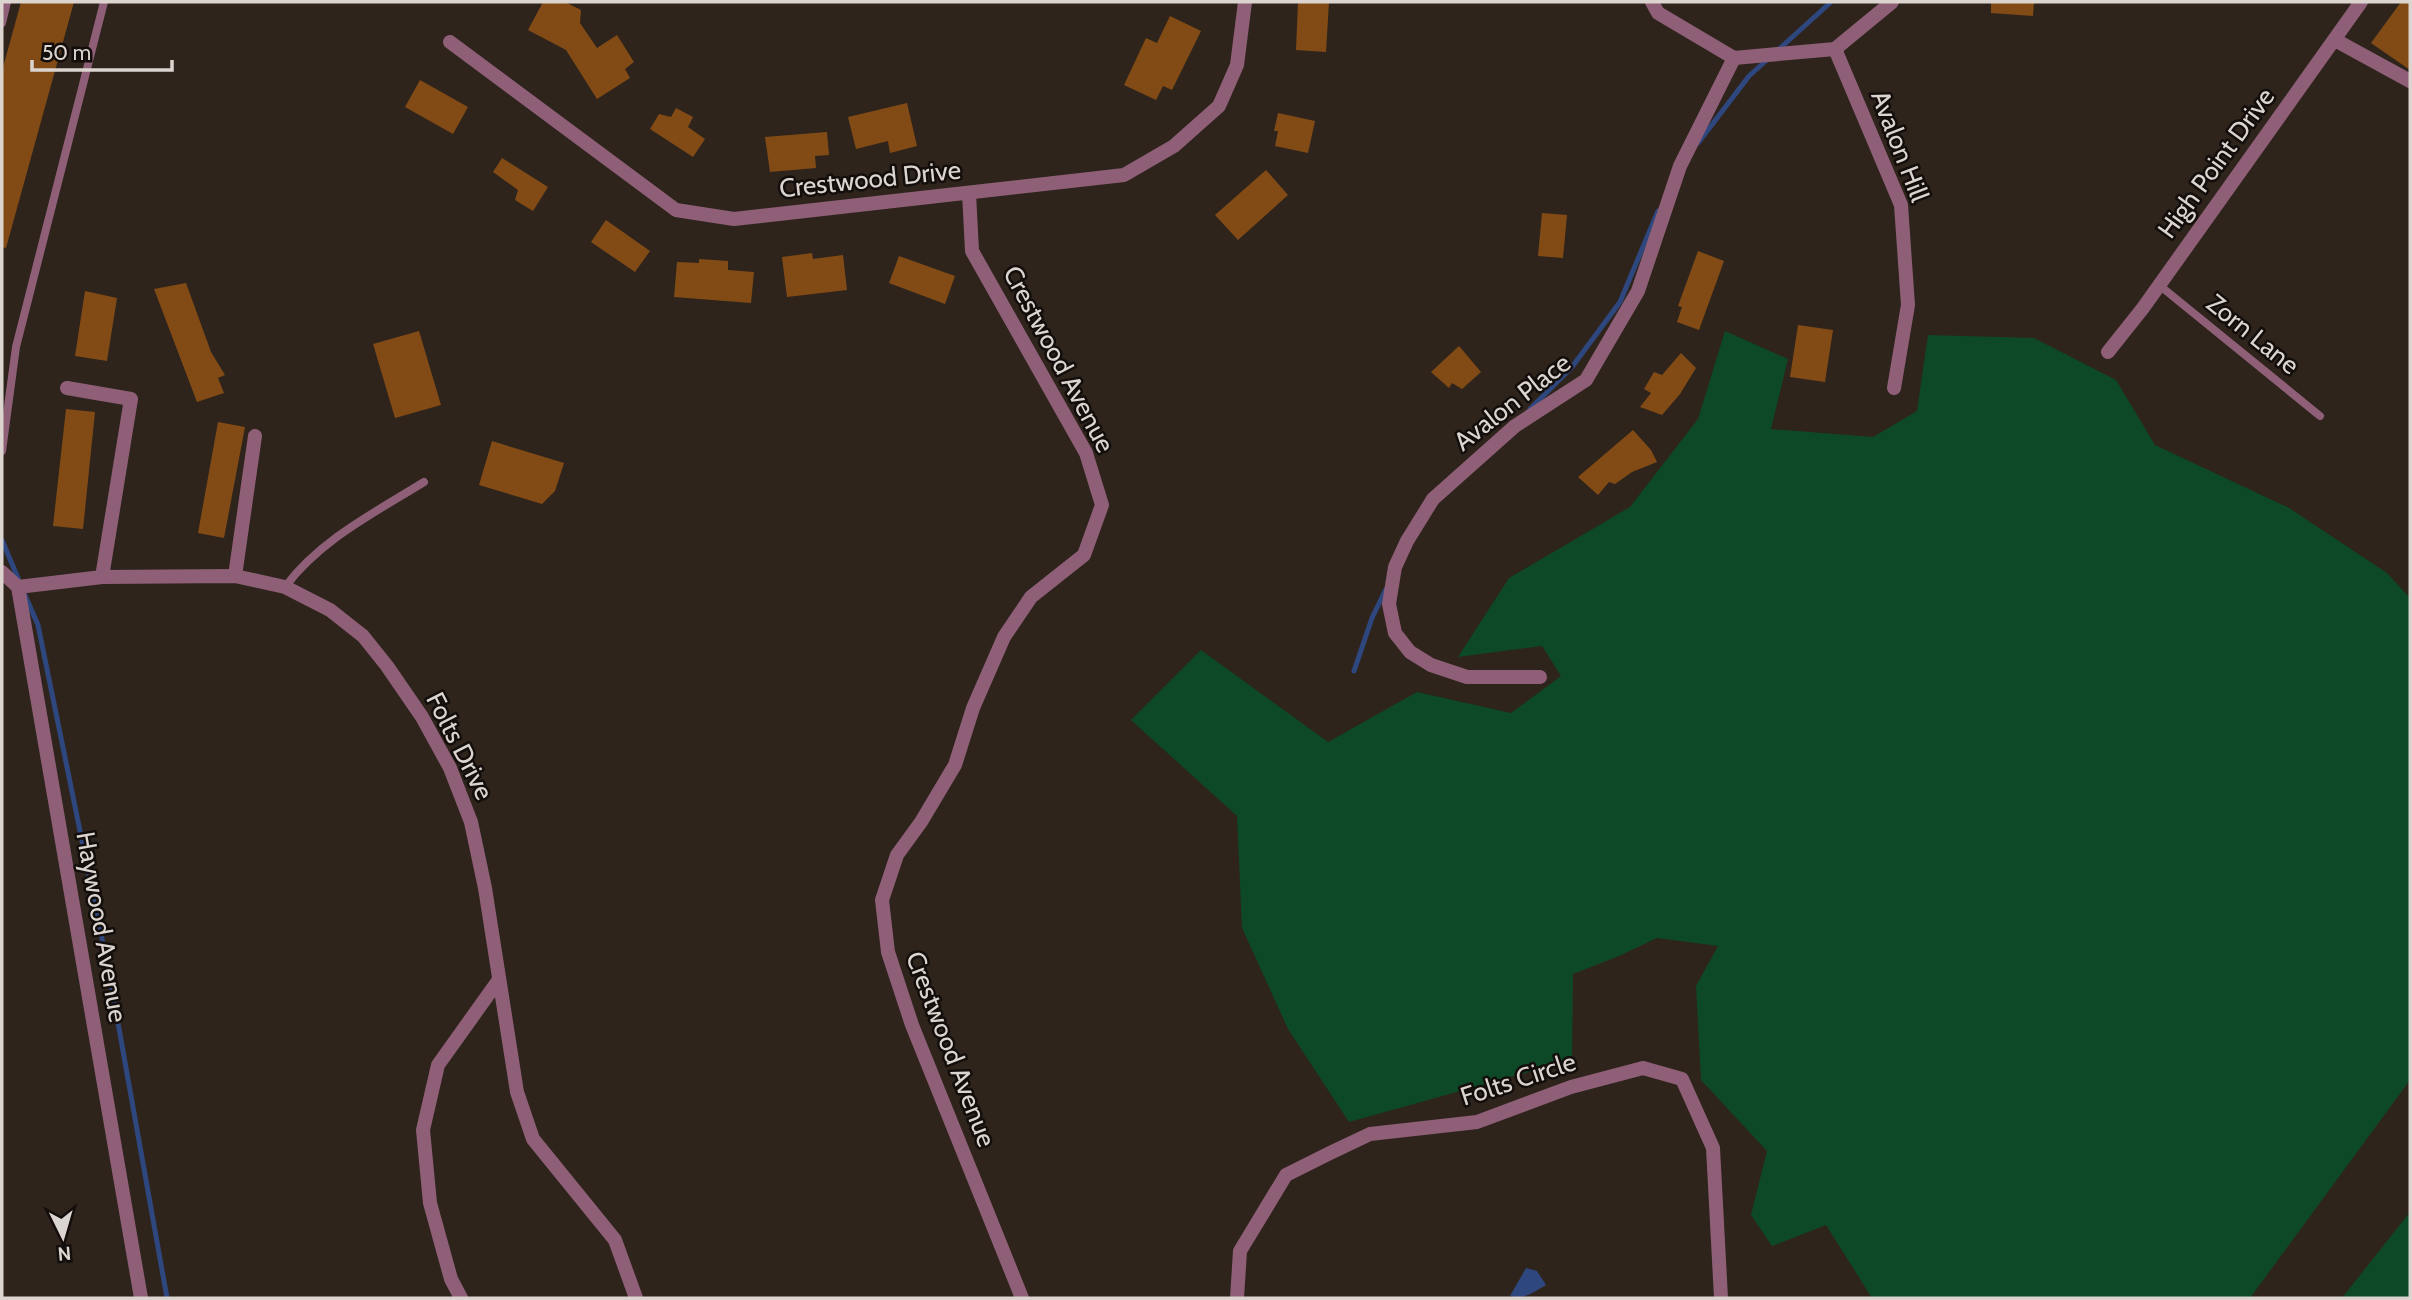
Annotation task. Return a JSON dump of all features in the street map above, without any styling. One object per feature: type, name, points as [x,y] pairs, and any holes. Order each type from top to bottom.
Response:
[{"type":"street","name":"Crestwood Drive","points":[[450,42],[676,210],[734,219],[1124,175],[1174,146],[1219,106],[1237,65],[1245,2]]},
{"type":"street","points":[[1652,2],[1658,13],[1734,58],[1835,49],[1892,2]]},
{"type":"street","name":"High Point Drive","points":[[2108,352],[2361,2]]},
{"type":"street","points":[[2335,40],[2410,81]]},
{"type":"street","name":"Avalon Hill","points":[[1835,49],[1900,205],[1908,304],[1895,388]]},
{"type":"street","name":"Avalon Place","points":[[1540,677],[1467,677],[1431,665],[1410,652],[1395,632],[1389,604],[1395,567],[1407,541],[1433,499],[1515,426],[1586,380],[1638,292],[1679,166],[1734,58]]},
{"type":"street","name":"Crestwood Avenue","points":[[969,193],[972,251],[1086,453],[1102,505],[1084,555],[1031,597],[1004,636],[973,708],[956,765],[897,855],[882,900],[888,952],[912,1025],[1022,1298]]},
{"type":"street","points":[[67,388],[131,399],[102,576]]},
{"type":"street","points":[[235,576],[255,436]]},
{"type":"street","points":[[2,572],[18,587]]},
{"type":"street","name":"Folts Drive","points":[[18,587],[102,576],[235,576],[285,587],[330,610],[363,636],[422,717],[450,768],[471,822],[485,888],[517,1092],[533,1139],[615,1240],[636,1298]]},
{"type":"street","name":"Haywood Avenue","points":[[18,587],[141,1298]]},
{"type":"street","points":[[461,1298],[447,1267],[429,1203],[423,1130],[438,1065],[498,981]]},
{"type":"street","name":"Folts Circle","points":[[1237,1298],[1240,1251],[1286,1175],[1370,1134],[1477,1122],[1571,1087],[1643,1068],[1682,1079],[1713,1148],[1721,1298]]},
{"type":"lane","points":[[2,23],[8,2]]},
{"type":"lane","points":[[2,451],[16,347],[104,2]]},
{"type":"lane","name":"Zorn Lane","points":[[2159,285],[2320,416]]},
{"type":"lane","points":[[285,587],[300,567],[338,535],[424,482]]},
{"type":"green space","points":[[1725,331],[1788,359],[1771,429],[1873,437],[1917,411],[1928,335],[2034,338],[2116,380],[2155,445],[2289,508],[2387,573],[2410,598],[2410,1080],[2250,1298],[1872,1298],[1826,1225],[1772,1246],[1751,1215],[1767,1151],[1701,1080],[1696,986],[1718,946],[1657,938],[1573,974],[1572,1060],[1349,1122],[1288,1029],[1242,928],[1237,816],[1131,720],[1201,650],[1328,742],[1417,692],[1511,713],[1561,676],[1542,646],[1458,657],[1509,578],[1630,507],[1698,419]]},
{"type":"green space","points":[[2410,1212],[2410,1298],[2342,1298]]},
{"type":"water","points":[[1526,1268],[1537,1271],[1546,1285],[1524,1296],[1510,1296]]},
{"type":"building","points":[[21,2],[74,2],[6,248],[2,247],[2,71]]},
{"type":"building","points":[[543,2],[565,2],[581,10],[580,23],[597,48],[617,35],[634,62],[625,69],[630,78],[597,99],[566,50],[528,30]]},
{"type":"building","points":[[1298,2],[1329,2],[1326,52],[1296,50]]},
{"type":"building","points":[[1991,2],[2034,2],[2033,16],[1991,13]]},
{"type":"building","points":[[2401,2],[2410,2],[2410,70],[2371,43]]},
{"type":"building","points":[[1170,16],[1201,31],[1172,90],[1163,86],[1156,100],[1124,85],[1146,38],[1157,43]]},
{"type":"building","points":[[420,80],[468,107],[453,134],[405,107]]},
{"type":"building","points":[[907,103],[917,146],[890,153],[888,141],[856,149],[848,117]]},
{"type":"building","points":[[676,108],[693,117],[688,127],[705,139],[693,157],[650,129],[659,114],[671,117]]},
{"type":"building","points":[[1278,113],[1315,121],[1308,153],[1275,146],[1278,131],[1274,131]]},
{"type":"building","points":[[827,132],[829,155],[815,156],[816,168],[770,172],[765,137]]},
{"type":"building","points":[[502,158],[548,187],[533,211],[515,200],[518,190],[493,172]]},
{"type":"building","points":[[1266,170],[1288,195],[1238,240],[1215,215]]},
{"type":"building","points":[[1542,213],[1567,215],[1563,258],[1538,256]]},
{"type":"building","points":[[606,220],[650,251],[635,272],[591,242]]},
{"type":"building","points":[[1698,251],[1724,261],[1699,330],[1677,322],[1682,307],[1678,306]]},
{"type":"building","points":[[812,253],[813,259],[843,255],[847,290],[787,297],[782,257]]},
{"type":"building","points":[[899,256],[955,276],[945,304],[889,283]]},
{"type":"building","points":[[699,259],[728,261],[728,270],[754,272],[751,303],[674,297],[677,262],[699,263]]},
{"type":"building","points":[[186,283],[211,352],[225,375],[218,378],[224,393],[197,402],[154,289]]},
{"type":"building","points":[[85,291],[117,298],[107,361],[75,356]]},
{"type":"building","points":[[1798,325],[1833,330],[1825,382],[1790,377]]},
{"type":"building","points":[[419,331],[441,405],[395,418],[373,344]]},
{"type":"building","points":[[1459,346],[1481,372],[1462,389],[1452,383],[1449,388],[1431,372]]},
{"type":"building","points":[[1681,353],[1696,368],[1680,394],[1662,415],[1640,407],[1651,393],[1644,389],[1654,372],[1662,375]]},
{"type":"building","points":[[66,409],[95,412],[83,529],[53,526]]},
{"type":"building","points":[[218,422],[245,427],[224,538],[198,533]]},
{"type":"building","points":[[1633,430],[1651,450],[1657,462],[1632,472],[1615,484],[1609,482],[1598,495],[1578,477]]},
{"type":"building","points":[[492,441],[564,463],[555,491],[542,504],[479,485]]},
{"type":"waterway","points":[[1778,50],[1831,2]]},
{"type":"waterway","points":[[1698,143],[1749,76],[1768,59]]},
{"type":"waterway","points":[[1530,409],[1572,367],[1620,302],[1658,211]]},
{"type":"waterway","points":[[2,540],[20,583]]},
{"type":"waterway","points":[[1354,671],[1372,618],[1386,589]]},
{"type":"waterway","points":[[25,595],[38,625],[110,978],[167,1298]]}]
